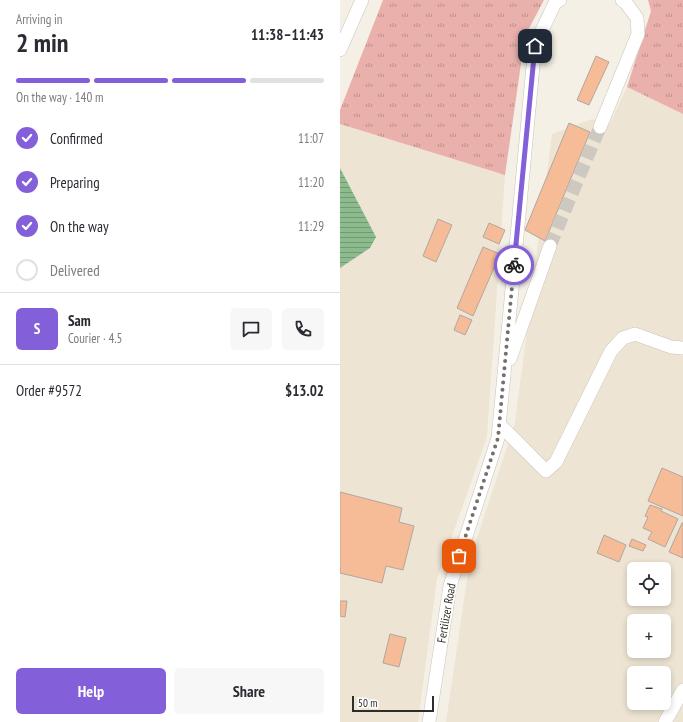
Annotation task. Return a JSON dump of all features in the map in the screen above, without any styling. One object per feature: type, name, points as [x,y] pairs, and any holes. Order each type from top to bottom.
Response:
[{"type":"street","points":[[340,50],[362,0]]},
{"type":"street","points":[[504,378],[535,46],[555,3],[560,0]]},
{"type":"street","points":[[600,127],[638,34],[637,18],[622,0]]},
{"type":"street","points":[[504,378],[550,246]]},
{"type":"street","points":[[499,424],[546,471],[556,462],[611,351],[624,338],[635,334],[671,347],[683,348]]},
{"type":"street","name":"Fertilizer Road","points":[[429,722],[450,586],[498,438],[504,378]]},
{"type":"street","points":[[665,722],[683,690]]},
{"type":"shaded area","points":[[627,87],[683,114],[683,722],[446,722],[470,559],[515,423],[552,134],[592,119],[609,125]]},
{"type":"shaded area","points":[[340,124],[505,175],[487,437],[437,579],[418,722],[340,722]]},
{"type":"shaded area","points":[[340,168],[376,237],[370,248],[340,268]]},
{"type":"green space","points":[[383,0],[544,0],[525,36],[505,175],[340,124],[340,110]]},
{"type":"green space","points":[[648,0],[683,0],[683,114],[627,87],[651,11]]},
{"type":"building","points":[[596,56],[609,62],[589,105],[577,100]]},
{"type":"building","points":[[569,123],[590,132],[545,241],[525,230]]},
{"type":"building","points":[[438,219],[452,225],[436,262],[423,256]]},
{"type":"building","points":[[489,223],[505,230],[499,244],[483,237]]},
{"type":"building","points":[[483,247],[500,254],[473,316],[457,308]]},
{"type":"building","points":[[460,315],[472,320],[465,335],[454,330]]},
{"type":"building","points":[[662,468],[683,477],[683,516],[648,501]]},
{"type":"building","points":[[340,492],[402,508],[399,522],[414,526],[403,570],[386,566],[382,583],[340,573]]},
{"type":"building","points":[[650,505],[662,509],[661,511],[678,519],[665,547],[648,539],[652,532],[643,528],[648,517],[645,516]]},
{"type":"building","points":[[683,523],[683,558],[669,552]]},
{"type":"building","points":[[604,535],[626,545],[619,562],[597,553]]},
{"type":"building","points":[[632,539],[646,545],[643,551],[629,546]]},
{"type":"building","points":[[340,601],[347,601],[345,617],[340,616]]},
{"type":"building","points":[[390,634],[406,638],[399,667],[383,663]]},
{"type":"tunnel","points":[[550,246],[600,127]]},
{"type":"way so far","points":[[459,556],[498,438],[514,265]]},
{"type":"route","points":[[514,265],[535,46]]}]
